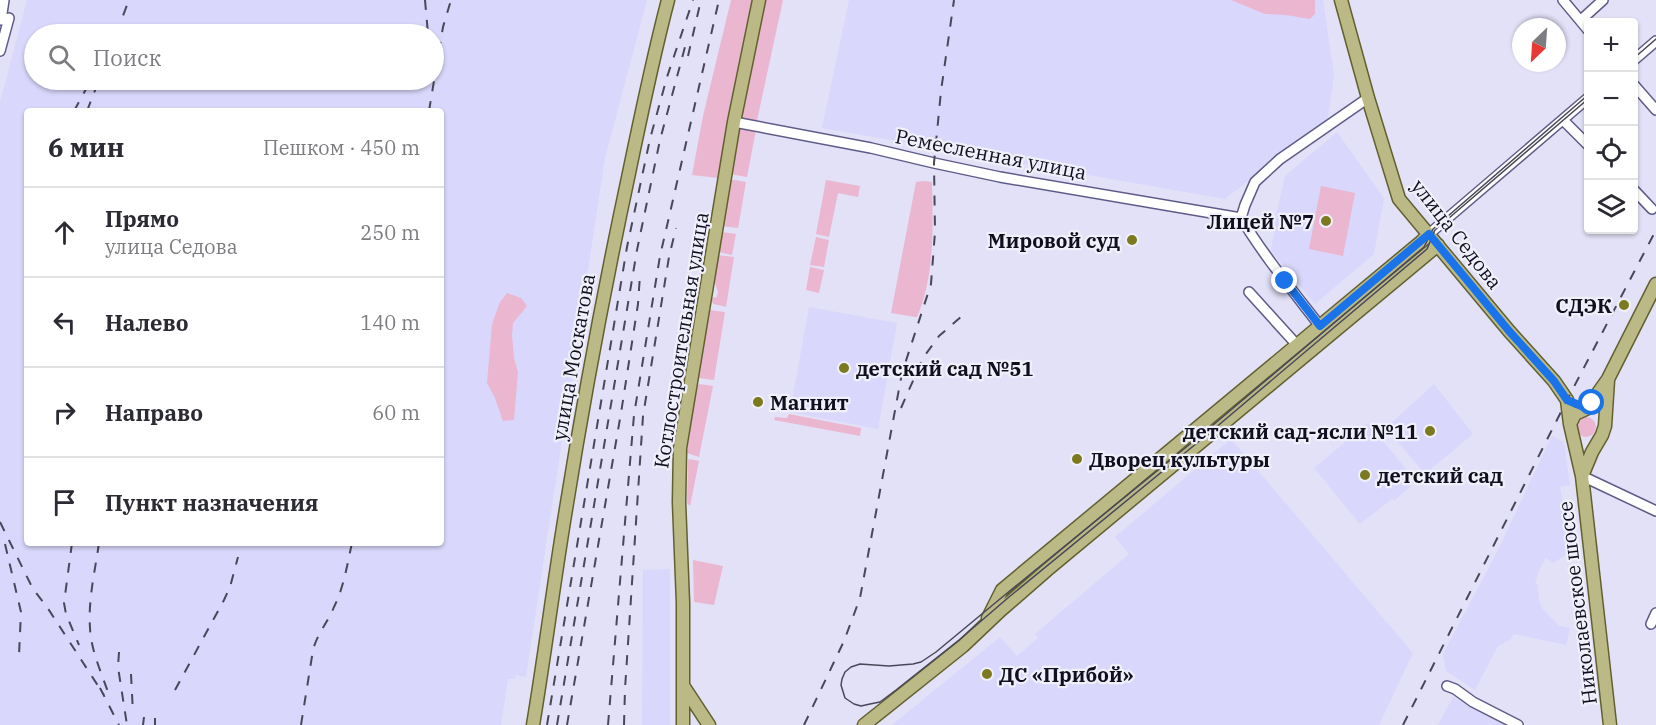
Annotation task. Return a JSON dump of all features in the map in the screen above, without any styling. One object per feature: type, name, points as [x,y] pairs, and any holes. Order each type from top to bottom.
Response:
[{"type":"main road","name":"улица Москатова","points":[[533,725],[584,406],[615,240],[668,0]]},
{"type":"main road","name":"Котлостроительная улица","points":[[683,725],[680,448],[734,122],[759,0]]},
{"type":"main road","name":"улица Седова","points":[[1341,0],[1399,199],[1509,331],[1554,381],[1567,400],[1570,427]]},
{"type":"main road","points":[[986,625],[1002,590],[1429,234]]},
{"type":"main road","points":[[864,725],[963,646],[1055,563],[1438,245]]},
{"type":"main road","points":[[1567,400],[1586,408],[1595,411],[1602,417],[1603,431],[1598,440],[1586,444],[1576,439],[1570,427],[1575,414],[1586,408],[1608,379],[1656,284]]},
{"type":"main road","points":[[1582,476],[1603,431],[1608,379]]},
{"type":"main road","name":"Николаевское шоссе","points":[[1570,427],[1582,476],[1610,725]]},
{"type":"main road","points":[[683,686],[709,725]]},
{"type":"street","points":[[0,51],[4,0]]},
{"type":"street","points":[[1563,0],[1584,25]]},
{"type":"street","points":[[1581,21],[1603,0]]},
{"type":"street","points":[[1638,57],[1656,41]]},
{"type":"street","points":[[1638,90],[1656,110]]},
{"type":"street","points":[[1320,326],[1241,218],[1256,182],[1264,174],[1280,159],[1368,98]]},
{"type":"street","points":[[1429,234],[1584,102]]},
{"type":"street","points":[[1563,120],[1584,141]]},
{"type":"street","name":"Ремесленная улица","points":[[734,122],[864,147],[934,164],[1241,218]]},
{"type":"street","points":[[1638,194],[1652,208]]},
{"type":"street","points":[[1249,292],[1297,345]]},
{"type":"street","points":[[1582,476],[1656,511]]},
{"type":"street","points":[[1651,624],[1656,613]]},
{"type":"street","points":[[1447,686],[1518,725]]},
{"type":"shaded area","points":[[27,0],[647,0],[605,158],[526,677],[516,675],[515,679],[508,679],[501,725],[0,725],[0,102]]},
{"type":"shaded area","points":[[731,0],[753,0],[718,178],[692,175],[703,116]]},
{"type":"shaded area","points":[[764,0],[783,0],[756,125],[738,121]]},
{"type":"shaded area","points":[[849,0],[1323,0],[1334,75],[1328,118],[1225,199],[822,128]]},
{"type":"shaded area","points":[[1231,0],[1315,0],[1315,14],[1310,19],[1265,14]]},
{"type":"shaded area","points":[[737,126],[756,130],[747,177],[730,174]]},
{"type":"shaded area","name":"Лицей №7","points":[[1337,132],[1384,198],[1374,254],[1315,304],[1271,251],[1275,226],[1270,225],[1272,217],[1276,216],[1285,176]]},
{"type":"shaded area","points":[[729,179],[746,182],[738,228],[721,226]]},
{"type":"shaded area","points":[[826,180],[860,186],[858,197],[838,193],[829,237],[816,234]]},
{"type":"shaded area","points":[[916,182],[932,182],[932,251],[923,301],[915,317],[891,313]]},
{"type":"shaded area","points":[[1321,186],[1355,193],[1343,256],[1309,249]]},
{"type":"shaded area","points":[[722,232],[736,234],[732,255],[718,252]]},
{"type":"shaded area","points":[[816,237],[829,240],[824,267],[810,265]]},
{"type":"shaded area","points":[[717,255],[734,257],[726,307],[711,301],[712,298],[717,297],[718,292],[713,277]]},
{"type":"shaded area","points":[[810,267],[824,270],[819,293],[806,290]]},
{"type":"shaded area","points":[[507,293],[521,298],[527,306],[513,323],[514,358],[518,372],[514,420],[503,421],[487,383],[492,324],[500,302]]},
{"type":"shaded area","name":"детский сад №51","points":[[809,307],[897,323],[878,429],[790,412]]},
{"type":"shaded area","points":[[709,310],[725,312],[714,380],[698,378]]},
{"type":"shaded area","points":[[699,384],[713,386],[699,457],[687,453],[696,387]]},
{"type":"shaded area","name":"детский сад-ясли №11","points":[[1434,384],[1473,434],[1425,474],[1386,428]]},
{"type":"shaded area","points":[[789,414],[861,428],[860,436],[774,420],[775,417],[787,418]]},
{"type":"shaded area","points":[[1586,417],[1593,420],[1596,427],[1593,434],[1586,437],[1579,434],[1576,427],[1579,420]]},
{"type":"shaded area","name":"детский сад","points":[[1368,423],[1416,481],[1394,501],[1392,499],[1360,524],[1314,468]]},
{"type":"shaded area","points":[[1552,436],[1564,442],[1570,485],[1560,487],[1567,532],[1573,539],[1574,550],[1553,563],[1546,558],[1535,583],[1538,585],[1542,608],[1559,626],[1570,628],[1566,645],[1514,634],[1511,639],[1498,646],[1475,690],[1446,671],[1443,654],[1498,550]]},
{"type":"shaded area","points":[[1231,439],[1413,653],[1379,725],[892,725],[1000,637],[1017,656],[1038,638],[1035,634],[1129,554],[1115,537]]},
{"type":"shaded area","points":[[689,459],[699,461],[690,506],[687,503]]},
{"type":"shaded area","points":[[693,560],[723,566],[714,605],[694,602]]},
{"type":"shaded area","points":[[670,569],[670,725],[642,725],[643,570]]},
{"type":"shaded area","points":[[1453,697],[1507,725],[1438,725]]},
{"type":"tram line","points":[[1638,55],[1656,39]]},
{"type":"tram line","points":[[1584,98],[1433,229],[1424,247],[1206,431],[936,652],[921,662],[913,664],[889,666],[860,664],[851,667],[842,679],[841,685],[845,698],[861,706],[880,702],[959,640],[1427,249],[1435,230],[1584,102]]},
{"type":"railway","points":[[120,24],[129,0]]},
{"type":"railway","points":[[425,0],[427,24]]},
{"type":"railway","points":[[444,24],[451,0]]},
{"type":"railway","points":[[547,725],[627,247],[650,139],[667,77],[693,0]]},
{"type":"railway","points":[[688,56],[701,0]]},
{"type":"railway","points":[[608,725],[634,415],[660,256],[719,0]]},
{"type":"railway","points":[[804,725],[844,641],[860,598],[902,373],[931,284],[935,232],[934,163],[941,91],[954,0]]},
{"type":"railway","points":[[557,725],[637,250],[660,140],[685,47]]},
{"type":"railway","points":[[76,108],[86,90]]},
{"type":"railway","points":[[88,108],[95,90]]},
{"type":"railway","points":[[430,108],[432,90]]},
{"type":"railway","points":[[624,725],[643,416],[669,257],[676,228]]},
{"type":"railway","points":[[1403,725],[1567,400],[1656,230]]},
{"type":"railway","points":[[567,725],[621,413],[638,304],[640,275]]},
{"type":"railway","points":[[901,408],[923,358],[939,336],[962,316]]},
{"type":"railway","points":[[0,522],[33,589],[104,695]]},
{"type":"railway","points":[[5,544],[21,612],[19,655]]},
{"type":"railway","points":[[72,546],[64,603],[66,614],[79,645]]},
{"type":"railway","points":[[99,546],[91,596],[90,628],[94,653],[108,692]]},
{"type":"railway","points":[[301,725],[313,650],[340,592],[351,546]]},
{"type":"railway","points":[[175,690],[224,600],[238,557]]},
{"type":"railway","points":[[119,652],[118,667],[127,725]]},
{"type":"railway","points":[[131,674],[133,713]]},
{"type":"railway","points":[[100,688],[119,725]]},
{"type":"railway","points":[[143,725],[144,717]]},
{"type":"railway","points":[[155,718],[155,725]]},
{"type":"place","name":"Лицей №7","points":[[1326,221]]},
{"type":"place","name":"Мировой суд","points":[[1132,240]]},
{"type":"place","name":"СДЭК","points":[[1624,305]]},
{"type":"place","name":"детский сад №51","points":[[844,368]]},
{"type":"place","name":"Магнит","points":[[758,402]]},
{"type":"place","name":"детский сад-ясли №11","points":[[1430,431]]},
{"type":"place","name":"Дворец культуры","points":[[1077,459]]},
{"type":"place","name":"детский сад","points":[[1365,475]]},
{"type":"place","name":"ДC «Прибой»","points":[[987,674]]},
{"type":"route","points":[[1285,281],[1320,326],[1429,234],[1509,331],[1554,381],[1567,400],[1586,408],[1592,403]]}]
